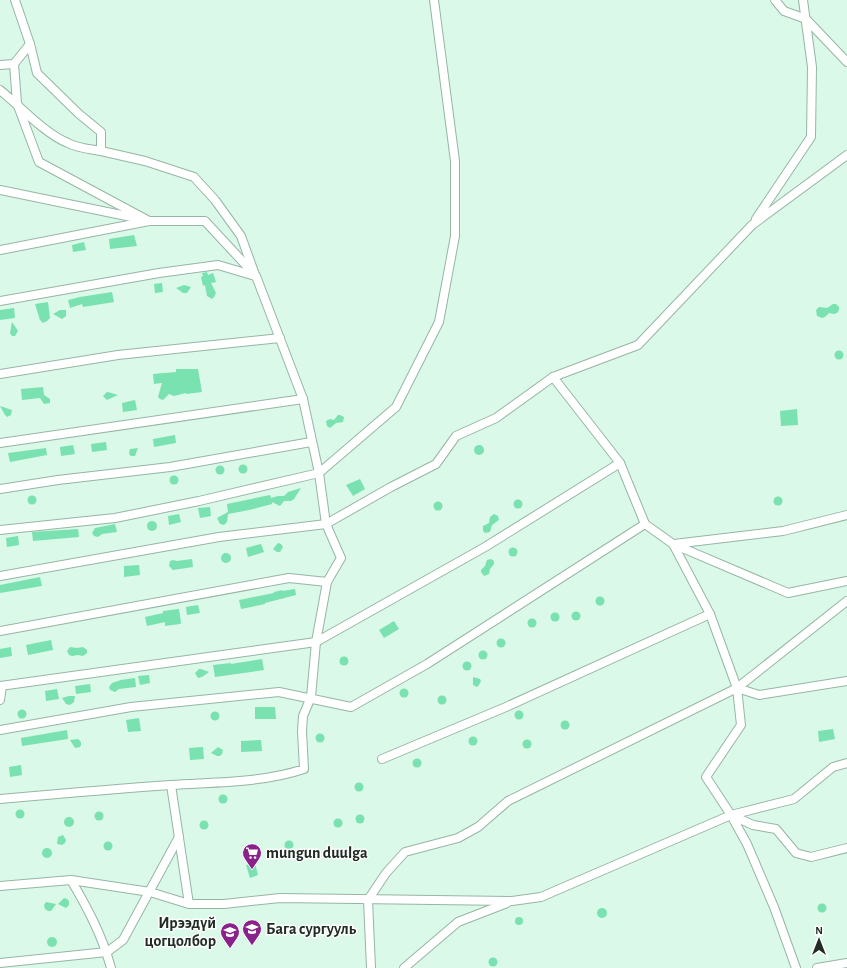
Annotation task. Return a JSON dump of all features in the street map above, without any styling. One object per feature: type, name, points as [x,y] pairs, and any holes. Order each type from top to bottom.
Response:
[{"type":"street","points":[[15,0],[30,44],[37,73],[79,114],[101,132],[101,151]]},
{"type":"street","points":[[0,530],[115,518],[199,501],[319,473],[396,407],[439,322],[455,236],[455,160],[434,0]]},
{"type":"street","points":[[775,0],[784,11],[806,20],[847,62]]},
{"type":"street","points":[[0,576],[219,537],[326,524],[391,487],[436,464],[456,436],[496,418],[553,377],[638,345],[752,225],[811,137],[812,67],[803,0]]},
{"type":"street","points":[[30,44],[14,64],[17,103],[39,162],[149,221]]},
{"type":"street","points":[[0,65],[14,64]]},
{"type":"street","points":[[0,90],[17,103],[45,129],[68,144],[145,161],[194,177],[215,200],[241,236],[303,399],[311,442],[319,473],[326,524],[341,558],[327,582],[316,642],[311,697],[303,716],[302,731],[304,769],[288,775],[229,782],[171,785],[0,799]]},
{"type":"street","points":[[752,225],[847,155]]},
{"type":"street","points":[[0,190],[149,221]]},
{"type":"street","points":[[0,250],[149,221],[205,221],[256,276]]},
{"type":"street","points":[[0,301],[159,273],[218,265],[256,276]]},
{"type":"street","points":[[0,374],[118,355],[280,338]]},
{"type":"street","points":[[553,377],[620,463],[645,524],[673,544],[788,593],[847,581]]},
{"type":"street","points":[[0,443],[303,399]]},
{"type":"street","points":[[0,489],[58,480],[170,467],[311,442]]},
{"type":"street","points":[[0,700],[1,686],[316,642],[485,547],[620,463]]},
{"type":"street","points":[[673,544],[784,531],[847,515]]},
{"type":"street","points":[[0,730],[131,707],[279,692],[311,697],[351,707],[427,664],[645,524]]},
{"type":"street","points":[[673,544],[710,614],[737,688],[741,725],[706,777],[731,815],[747,844],[774,907],[796,968]]},
{"type":"street","points":[[0,631],[289,578],[327,582]]},
{"type":"street","points":[[371,968],[368,900],[386,873],[405,852],[458,838],[478,827],[508,801],[737,688],[847,601]]},
{"type":"street","points":[[382,759],[506,707],[710,614]]},
{"type":"street","points":[[737,688],[759,695],[847,681]]},
{"type":"street","points":[[0,886],[71,880],[150,892],[189,904],[224,904],[280,898],[512,901],[540,897],[731,815],[794,799],[833,767],[847,763]]},
{"type":"street","points":[[171,785],[189,904]]},
{"type":"street","points":[[731,815],[753,826],[776,829],[796,853],[812,857],[847,848]]},
{"type":"street","points":[[0,963],[106,952],[123,940],[179,837]]},
{"type":"street","points":[[71,880],[94,922],[111,968]]},
{"type":"street","points":[[404,968],[458,922],[512,901]]},
{"type":"street","points":[[817,968],[847,963]]},
{"type":"building","points":[[134,235],[137,246],[110,249],[109,239]]},
{"type":"building","points":[[84,242],[86,250],[73,252],[72,245]]},
{"type":"building","points":[[207,272],[208,275],[213,273],[216,282],[211,283],[216,293],[212,299],[207,296],[205,285],[203,286],[201,277],[203,276],[202,273]]},
{"type":"building","points":[[162,283],[163,292],[155,293],[154,284]]},
{"type":"building","points":[[184,285],[191,287],[187,293],[183,293],[176,288]]},
{"type":"building","points":[[112,292],[114,302],[83,307],[82,304],[70,308],[68,300]]},
{"type":"building","points":[[48,302],[50,318],[43,323],[40,320],[35,304]]},
{"type":"building","points":[[833,304],[836,304],[839,307],[837,313],[829,313],[822,318],[817,316],[816,310],[819,307],[827,308]]},
{"type":"building","points":[[14,308],[15,318],[0,320],[0,310]]},
{"type":"building","points":[[60,310],[66,310],[66,316],[62,319],[53,314]]},
{"type":"building","points":[[12,322],[18,331],[15,336],[12,336],[10,333]]},
{"type":"building","points":[[837,351],[841,351],[843,355],[841,359],[837,359],[835,357],[835,353]]},
{"type":"building","points":[[176,369],[198,369],[202,392],[186,393],[174,396],[169,394],[163,400],[160,399],[158,397],[162,383],[154,384],[153,374],[176,372]]},
{"type":"building","points":[[43,387],[44,395],[50,399],[50,403],[44,404],[40,398],[22,400],[21,389]]},
{"type":"building","points":[[107,392],[118,395],[107,400],[103,396]]},
{"type":"building","points":[[135,400],[137,410],[123,412],[122,403]]},
{"type":"building","points":[[0,406],[12,410],[11,415],[7,417]]},
{"type":"building","points":[[797,409],[798,425],[781,426],[780,411]]},
{"type":"building","points":[[338,415],[344,417],[343,422],[336,423],[330,428],[327,426],[326,421],[330,419],[334,420]]},
{"type":"building","points":[[175,435],[176,443],[154,447],[153,439]]},
{"type":"building","points":[[106,442],[107,450],[92,452],[91,444]]},
{"type":"building","points":[[73,445],[75,454],[61,456],[60,447]]},
{"type":"building","points":[[477,445],[481,445],[483,446],[483,454],[477,455],[474,452],[474,448]]},
{"type":"building","points":[[46,448],[47,455],[10,462],[8,453]]},
{"type":"building","points":[[138,448],[135,456],[131,456],[129,454],[130,449]]},
{"type":"building","points":[[243,464],[248,469],[243,474],[238,469]]},
{"type":"building","points":[[220,465],[225,470],[220,475],[215,470]]},
{"type":"building","points":[[174,475],[179,480],[174,485],[169,480]]},
{"type":"building","points":[[360,479],[365,489],[353,496],[346,485]]},
{"type":"building","points":[[301,488],[294,499],[291,501],[284,501],[280,506],[272,502],[272,504],[228,514],[227,522],[224,525],[220,524],[217,518],[228,512],[227,504],[270,495],[271,498],[284,496],[288,492]]},
{"type":"building","points":[[32,495],[37,500],[32,505],[27,500]]},
{"type":"building","points":[[778,496],[783,501],[778,506],[773,501]]},
{"type":"building","points":[[518,499],[523,504],[518,509],[513,504]]},
{"type":"building","points":[[438,501],[443,506],[438,511],[433,506]]},
{"type":"building","points":[[210,507],[211,516],[200,518],[198,508]]},
{"type":"building","points":[[179,514],[181,522],[169,525],[168,516]]},
{"type":"building","points":[[494,514],[498,516],[499,520],[492,525],[490,532],[485,533],[483,531],[483,526],[489,523],[490,517]]},
{"type":"building","points":[[152,521],[157,526],[152,531],[147,526]]},
{"type":"building","points":[[115,524],[117,532],[102,534],[98,537],[94,536],[92,533],[95,528]]},
{"type":"building","points":[[78,529],[79,537],[33,541],[32,532]]},
{"type":"building","points":[[18,536],[19,545],[7,547],[6,538]]},
{"type":"building","points":[[278,543],[283,547],[280,552],[273,549]]},
{"type":"building","points":[[261,544],[264,552],[248,557],[246,548]]},
{"type":"building","points":[[513,547],[518,552],[513,557],[508,552]]},
{"type":"building","points":[[226,553],[231,558],[226,563],[221,558]]},
{"type":"building","points":[[192,559],[193,567],[173,570],[169,566],[170,561],[173,560],[177,561]]},
{"type":"building","points":[[491,559],[494,561],[494,564],[490,569],[489,574],[484,576],[481,570],[485,566],[487,560]]},
{"type":"building","points":[[139,565],[140,575],[124,577],[124,566]]},
{"type":"building","points":[[40,577],[42,586],[0,593],[0,585]]},
{"type":"building","points":[[295,589],[296,595],[241,609],[239,600],[282,590]]},
{"type":"building","points":[[600,596],[605,601],[600,606],[595,601]]},
{"type":"building","points":[[198,605],[200,613],[187,615],[186,607]]},
{"type":"building","points":[[179,609],[180,624],[165,626],[165,622],[147,626],[145,617],[163,613],[163,611]]},
{"type":"building","points":[[576,611],[581,616],[576,621],[571,616]]},
{"type":"building","points":[[555,612],[560,617],[555,622],[550,617]]},
{"type":"building","points":[[532,618],[537,623],[532,628],[527,623]]},
{"type":"building","points":[[394,621],[399,629],[384,638],[379,630]]},
{"type":"building","points":[[501,638],[506,643],[501,648],[496,643]]},
{"type":"building","points":[[51,640],[53,650],[28,655],[26,645]]},
{"type":"building","points":[[11,647],[12,656],[0,658],[0,649]]},
{"type":"building","points":[[70,647],[83,647],[87,650],[87,653],[83,656],[69,655],[67,651]]},
{"type":"building","points":[[483,650],[488,655],[483,660],[478,655]]},
{"type":"building","points":[[344,656],[349,661],[344,666],[339,661]]},
{"type":"building","points":[[262,659],[264,670],[215,677],[213,665]]},
{"type":"building","points":[[467,661],[472,666],[467,671],[462,666]]},
{"type":"building","points":[[199,669],[209,672],[198,678],[195,673]]},
{"type":"building","points":[[149,675],[150,683],[140,685],[138,676]]},
{"type":"building","points":[[473,677],[480,679],[481,681],[477,687],[473,685]]},
{"type":"building","points":[[135,678],[136,687],[119,689],[115,692],[110,690],[109,687],[112,683]]},
{"type":"building","points":[[90,684],[91,692],[76,694],[75,686]]},
{"type":"building","points":[[404,688],[409,693],[404,698],[399,693]]},
{"type":"building","points":[[57,689],[59,699],[46,701],[45,691]]},
{"type":"building","points":[[442,695],[447,700],[442,705],[437,700]]},
{"type":"building","points":[[75,696],[74,702],[70,705],[66,704],[62,698]]},
{"type":"building","points":[[255,707],[275,707],[276,719],[255,719]]},
{"type":"building","points":[[22,709],[27,714],[22,719],[17,714]]},
{"type":"building","points":[[519,710],[524,715],[519,720],[514,715]]},
{"type":"building","points":[[215,711],[220,716],[215,721],[210,716]]},
{"type":"building","points":[[139,718],[141,731],[128,732],[126,720]]},
{"type":"building","points":[[565,720],[570,725],[565,730],[560,725]]},
{"type":"building","points":[[833,729],[835,739],[819,742],[818,731]]},
{"type":"building","points":[[67,730],[68,739],[22,746],[21,738]]},
{"type":"building","points":[[320,733],[325,738],[320,743],[315,738]]},
{"type":"building","points":[[473,736],[478,741],[473,746],[468,741]]},
{"type":"building","points":[[78,739],[81,742],[81,745],[80,747],[75,748],[70,740]]},
{"type":"building","points":[[527,739],[532,744],[527,749],[522,744]]},
{"type":"building","points":[[261,740],[262,751],[241,752],[241,741]]},
{"type":"building","points":[[203,747],[204,759],[190,760],[189,748]]},
{"type":"building","points":[[218,747],[223,750],[220,756],[211,753]]},
{"type":"building","points":[[417,758],[422,763],[417,768],[412,763]]},
{"type":"building","points":[[21,765],[22,775],[10,777],[9,767]]},
{"type":"building","points":[[359,782],[364,787],[359,792],[354,787]]},
{"type":"building","points":[[223,794],[228,799],[223,804],[218,799]]},
{"type":"building","points":[[20,809],[25,814],[20,819],[15,814]]},
{"type":"building","points":[[99,811],[104,816],[99,821],[94,816]]},
{"type":"building","points":[[360,814],[365,819],[360,824],[355,819]]},
{"type":"building","points":[[69,817],[74,822],[69,827],[64,822]]},
{"type":"building","points":[[338,818],[343,823],[338,828],[333,823]]},
{"type":"building","points":[[204,820],[209,825],[204,830],[199,825]]},
{"type":"building","points":[[63,835],[66,840],[65,843],[62,845],[57,844],[58,837]]},
{"type":"building","points":[[289,840],[294,845],[289,850],[284,845]]},
{"type":"building","points":[[108,841],[113,846],[108,851],[103,846]]},
{"type":"building","points":[[47,848],[52,853],[47,858],[42,853]]},
{"type":"building","name":"mungun duulga","points":[[255,863],[258,875],[250,878],[246,865]]},
{"type":"building","points":[[64,898],[69,901],[69,905],[66,908],[58,904]]},
{"type":"building","points":[[46,902],[56,904],[51,911],[45,909],[44,905]]},
{"type":"building","points":[[822,903],[827,908],[822,913],[817,908]]},
{"type":"building","points":[[602,908],[607,913],[602,918],[597,913]]},
{"type":"building","points":[[517,917],[521,917],[523,921],[521,925],[517,925],[515,923],[515,919]]},
{"type":"building","points":[[52,937],[57,942],[52,947],[47,942]]},
{"type":"building","points":[[491,958],[495,958],[497,962],[495,966],[491,966],[489,964],[489,960]]},
{"type":"place","name":"mungun duulga","points":[[252,870]]},
{"type":"place","name":"Бага сургууль","points":[[252,946]]},
{"type":"place","name":"Ирээдүй цогцолбор","points":[[230,949]]}]
